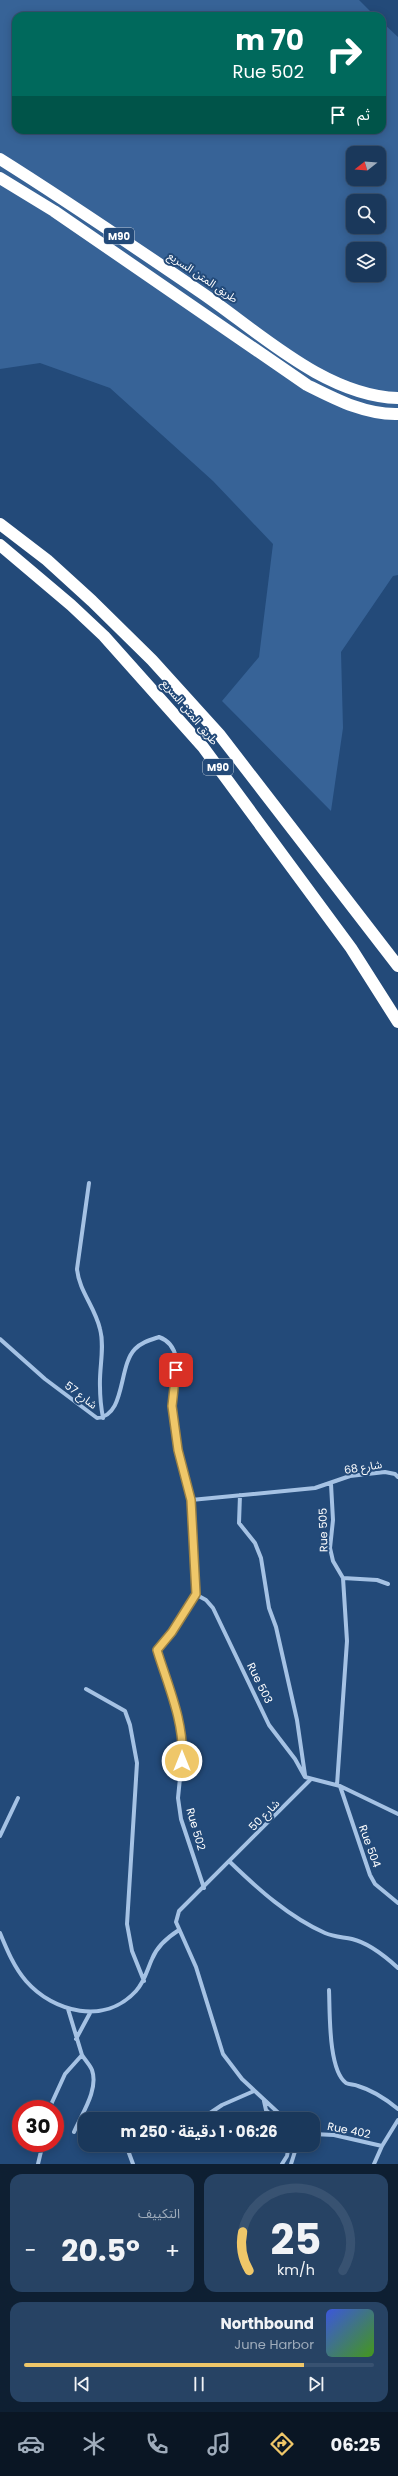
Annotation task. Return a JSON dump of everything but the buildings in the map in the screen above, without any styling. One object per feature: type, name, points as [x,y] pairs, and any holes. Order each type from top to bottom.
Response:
[{"type":"highway","name":"طريق المتن السريع","points":[[0,159],[61,197],[236,316],[300,363],[336,383],[368,393],[398,398]]},
{"type":"highway","name":"M90","points":[[0,178],[54,211],[307,385],[333,398],[366,410],[398,414]]},
{"type":"highway","name":"طريق المتن السريع","points":[[0,524],[47,560],[92,601],[152,660],[214,728],[398,966]]},
{"type":"highway","name":"طريق المتن السريع","points":[[0,545],[71,605],[104,636],[203,747],[351,948],[398,1022]]},
{"type":"street","points":[[88,1183],[77,1269],[78,1282],[93,1307],[100,1328],[102,1340],[100,1387],[103,1418]]},
{"type":"street","name":"شارع 57","points":[[0,1339],[45,1379],[97,1418],[103,1418],[113,1409],[127,1361],[134,1350],[143,1342],[159,1336],[168,1340],[176,1352],[177,1360],[172,1406],[174,1425],[191,1500]]},
{"type":"street","name":"شارع 68","points":[[331,1484],[350,1476],[384,1472],[395,1474],[398,1477]]},
{"type":"street","points":[[196,1594],[191,1500],[315,1488],[331,1484]]},
{"type":"street","name":"Rue 505","points":[[331,1484],[333,1520],[330,1548],[333,1561],[343,1578],[347,1641],[338,1786]]},
{"type":"street","points":[[240,1495],[240,1523],[255,1543],[261,1558],[266,1594],[276,1627],[297,1720],[305,1777]]},
{"type":"street","points":[[343,1578],[377,1580],[388,1584]]},
{"type":"street","name":"Rue 503","points":[[196,1594],[206,1600],[213,1608],[269,1725],[305,1777],[310,1780]]},
{"type":"street","name":"Rue 502","points":[[196,1594],[172,1632],[157,1650],[173,1697],[183,1748],[178,1798],[181,1819],[204,1888]]},
{"type":"street","points":[[86,1688],[125,1711],[131,1732],[136,1763],[126,1910],[132,1951],[144,1981]]},
{"type":"street","points":[[310,1780],[323,1780],[396,1813]]},
{"type":"street","name":"شارع 50","points":[[179,1930],[176,1922],[179,1911],[204,1888],[310,1780]]},
{"type":"street","name":"Rue 504","points":[[338,1786],[370,1875],[375,1884],[398,1903]]},
{"type":"street","points":[[0,1836],[18,1798]]},
{"type":"street","points":[[230,1862],[258,1889],[304,1922],[325,1933],[353,1939],[370,1947],[398,1968]]},
{"type":"street","points":[[0,1933],[17,1969],[27,1982],[43,1996],[68,2009],[90,2012],[125,2002],[144,1981],[159,1947],[179,1930],[196,1967],[223,2054],[231,2067],[264,2101],[271,2104],[278,2112]]},
{"type":"street","points":[[329,1990],[332,2045],[341,2078],[348,2084],[358,2086],[379,2096],[398,2110]]},
{"type":"street","points":[[68,2009],[76,2039],[82,2055],[91,2067],[94,2080],[93,2088],[74,2132]]},
{"type":"street","points":[[76,2039],[90,2012]]},
{"type":"street","points":[[53,2100],[65,2074],[82,2055]]},
{"type":"street","points":[[212,2112],[222,2105],[254,2091]]},
{"type":"street","points":[[264,2101],[268,2112]]},
{"type":"street","points":[[374,2164],[382,2146],[398,2120]]},
{"type":"street","name":"Rue 402","points":[[320,2134],[334,2135],[382,2146]]},
{"type":"street","points":[[38,2164],[41,2152]]},
{"type":"street","points":[[129,2152],[133,2164]]},
{"type":"street","points":[[282,2164],[288,2152]]},
{"type":"street","points":[[291,2164],[295,2152]]},
{"type":"shaded area","points":[[0,0],[359,0],[371,12],[12,12],[12,134],[386,134],[386,26],[398,37],[398,575],[393,576],[341,652],[343,728],[331,811],[222,701],[259,657],[273,544],[213,481],[110,388],[40,363],[0,369]]},
{"type":"route","points":[[176,1370],[172,1406],[178,1450],[191,1500],[196,1594],[172,1632],[157,1650],[177,1711],[183,1748],[182,1761]]}]
